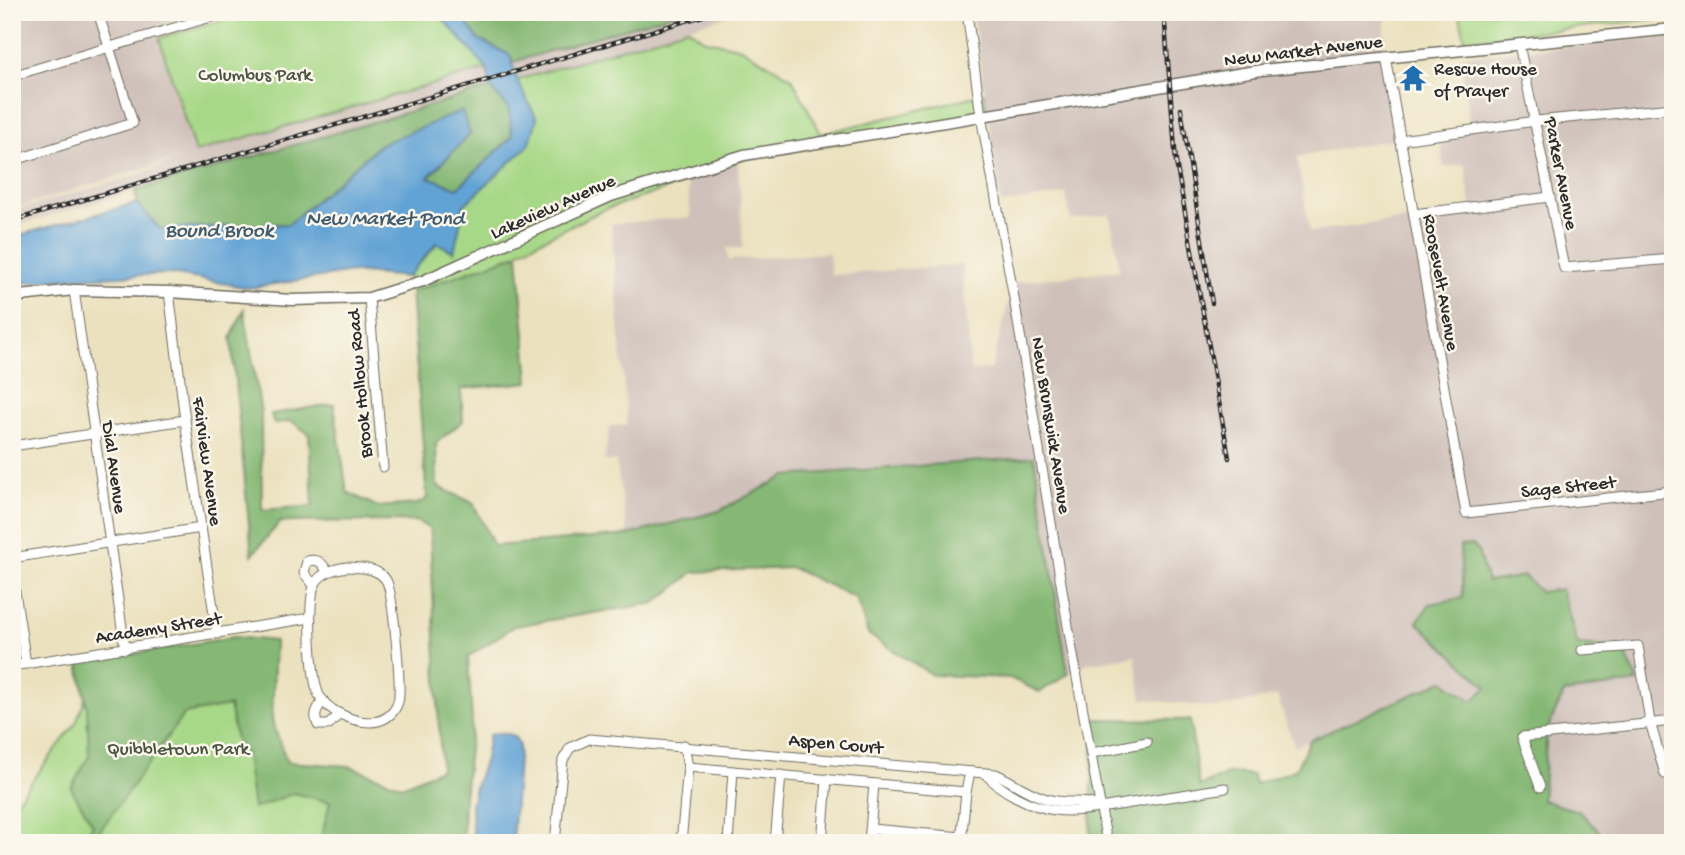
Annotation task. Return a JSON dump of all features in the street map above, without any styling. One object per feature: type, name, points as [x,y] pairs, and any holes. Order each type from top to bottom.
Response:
[{"type":"main road","name":"New Market Avenue","points":[[981,116],[1262,70],[1673,29]]},
{"type":"main road","name":"Lakeview Avenue","points":[[12,297],[74,289],[292,300],[369,298],[423,281],[611,196],[698,168],[744,155],[981,116]]},
{"type":"street","points":[[12,161],[132,123],[98,12]]},
{"type":"street","points":[[12,76],[228,12]]},
{"type":"street","name":"New Brunswick Avenue","points":[[967,12],[981,116],[1107,843]]},
{"type":"street","name":"Parker Avenue","points":[[1519,44],[1564,268],[1673,259]]},
{"type":"street","name":"Roosevelt Avenue","points":[[1386,57],[1466,513]]},
{"type":"street","points":[[1400,140],[1536,121],[1673,108]]},
{"type":"street","points":[[1414,214],[1550,197]]},
{"type":"street","name":"Dial Avenue","points":[[74,289],[125,649]]},
{"type":"street","name":"Fairview Avenue","points":[[169,292],[217,634]]},
{"type":"street","name":"Brook Hollow Road","points":[[369,298],[383,467]]},
{"type":"street","points":[[12,446],[185,420]]},
{"type":"street","name":"Sage Street","points":[[1466,513],[1673,491]]},
{"type":"street","points":[[12,558],[201,528]]},
{"type":"street","points":[[314,585],[304,573],[307,561],[320,561],[328,572]]},
{"type":"street","points":[[347,567],[375,571],[387,581],[392,598],[399,698],[388,717],[377,721],[360,721],[340,714],[323,700],[316,684],[310,618],[314,585],[328,572],[347,567]]},
{"type":"street","points":[[12,572],[26,664]]},
{"type":"street","name":"Academy Street","points":[[12,666],[310,618]]},
{"type":"street","points":[[1582,650],[1638,646],[1650,722],[1665,774]]},
{"type":"street","points":[[323,700],[316,710],[315,719],[318,725],[328,725],[340,714]]},
{"type":"street","points":[[1540,787],[1522,737],[1673,721]]},
{"type":"street","name":"Aspen Court","points":[[555,843],[562,760],[570,748],[589,739],[684,745],[996,774],[1037,796],[1057,801],[1087,801],[1101,807],[1225,788]]},
{"type":"street","points":[[1092,753],[1147,742]]},
{"type":"street","points":[[681,843],[688,767],[684,745]]},
{"type":"street","points":[[688,767],[966,792]]},
{"type":"street","points":[[728,843],[733,771]]},
{"type":"street","points":[[871,829],[962,840],[970,772]]},
{"type":"street","points":[[775,843],[780,775]]},
{"type":"street","points":[[821,843],[827,779]]},
{"type":"street","points":[[869,843],[874,784]]},
{"type":"shaded area","points":[[12,12],[197,12],[154,27],[195,152],[487,69],[491,88],[12,227],[12,211],[142,173],[182,157],[12,209]]},
{"type":"shaded area","points":[[680,12],[739,12],[517,80],[513,62]]},
{"type":"shaded area","points":[[971,12],[1386,12],[1382,61],[1396,139],[1297,157],[1310,232],[1472,211],[1465,165],[1444,167],[1439,134],[1470,129],[1461,56],[1673,36],[1673,843],[1610,843],[1580,812],[1542,801],[1547,730],[1564,693],[1637,682],[1623,648],[1578,645],[1561,589],[1540,592],[1524,576],[1487,582],[1478,551],[1473,545],[1460,547],[1463,599],[1430,604],[1488,687],[1473,701],[1443,681],[1295,747],[1277,696],[1217,708],[1142,699],[1135,656],[1085,664],[1068,674],[1033,457],[787,476],[719,511],[628,535],[616,461],[604,461],[610,426],[627,425],[611,224],[691,217],[687,182],[738,160],[743,248],[727,248],[728,260],[829,253],[831,275],[962,265],[971,371],[991,369],[1014,282],[1120,270],[1110,214],[1071,220],[1066,194],[1001,204]]},
{"type":"green space","name":"Columbus Park","points":[[250,12],[437,12],[487,69],[195,152],[159,38]]},
{"type":"green space","points":[[458,12],[680,12],[513,62],[510,55],[479,40]]},
{"type":"green space","points":[[1459,12],[1673,12],[1673,17],[1465,40]]},
{"type":"green space","points":[[688,28],[703,39],[741,48],[792,78],[821,134],[984,94],[988,118],[738,160],[687,182],[603,210],[521,250],[518,254],[411,292],[407,277],[438,243],[454,252],[464,205],[529,145],[537,119],[517,80]]},
{"type":"green space","points":[[491,88],[509,109],[512,137],[458,188],[428,178],[470,134],[380,144],[289,224],[160,229],[137,203],[135,191]]},
{"type":"green space","points":[[518,254],[529,382],[461,389],[463,421],[436,443],[437,486],[473,503],[494,546],[628,535],[719,511],[786,476],[1034,457],[1068,674],[1040,692],[1010,678],[932,675],[868,634],[856,598],[792,568],[694,572],[655,603],[514,626],[468,657],[472,720],[464,797],[463,843],[320,843],[330,802],[294,793],[253,809],[246,754],[237,744],[229,706],[184,714],[91,843],[79,843],[93,825],[71,788],[89,756],[87,708],[79,663],[234,637],[275,641],[272,721],[287,762],[349,766],[402,786],[441,769],[430,529],[416,521],[280,522],[252,555],[231,338],[244,309],[261,413],[262,510],[313,506],[309,434],[291,421],[274,424],[271,414],[334,404],[347,492],[378,507],[417,504],[427,499],[411,292]]},
{"type":"green space","points":[[1473,545],[1478,551],[1487,582],[1524,576],[1540,592],[1561,589],[1578,645],[1623,648],[1638,682],[1564,693],[1547,730],[1542,800],[1580,812],[1610,843],[1090,843],[1094,719],[1190,720],[1199,786],[1230,773],[1253,775],[1255,784],[1295,770],[1310,740],[1443,681],[1473,701],[1487,687],[1417,622],[1430,604],[1463,598],[1460,546]]},
{"type":"green space","name":"Quibbletown Park","points":[[263,647],[279,772],[448,843],[12,843],[12,807],[76,723],[96,668]]},
{"type":"water","name":"New Market Pond","points":[[437,12],[458,12],[479,40],[510,55],[517,80],[537,119],[529,145],[464,205],[454,252],[437,243],[407,277],[352,272],[249,288],[171,274],[72,278],[12,284],[12,237],[137,203],[160,229],[289,224],[381,144],[462,111],[470,134],[428,177],[458,188],[512,137],[509,109],[491,88],[487,69]]},
{"type":"water","points":[[498,733],[512,736],[519,747],[512,843],[473,843],[471,805],[475,787],[485,759],[489,735]]},
{"type":"railway","points":[[12,221],[716,12]]},
{"type":"railway","points":[[1164,12],[1176,162],[1229,458]]},
{"type":"railway","points":[[1181,109],[1212,303]]},
{"type":"place","name":"Rescue House of Prayer","points":[[1413,78]]},
{"type":"water label","name":"Bound Brook","points":[[219,229]]}]
